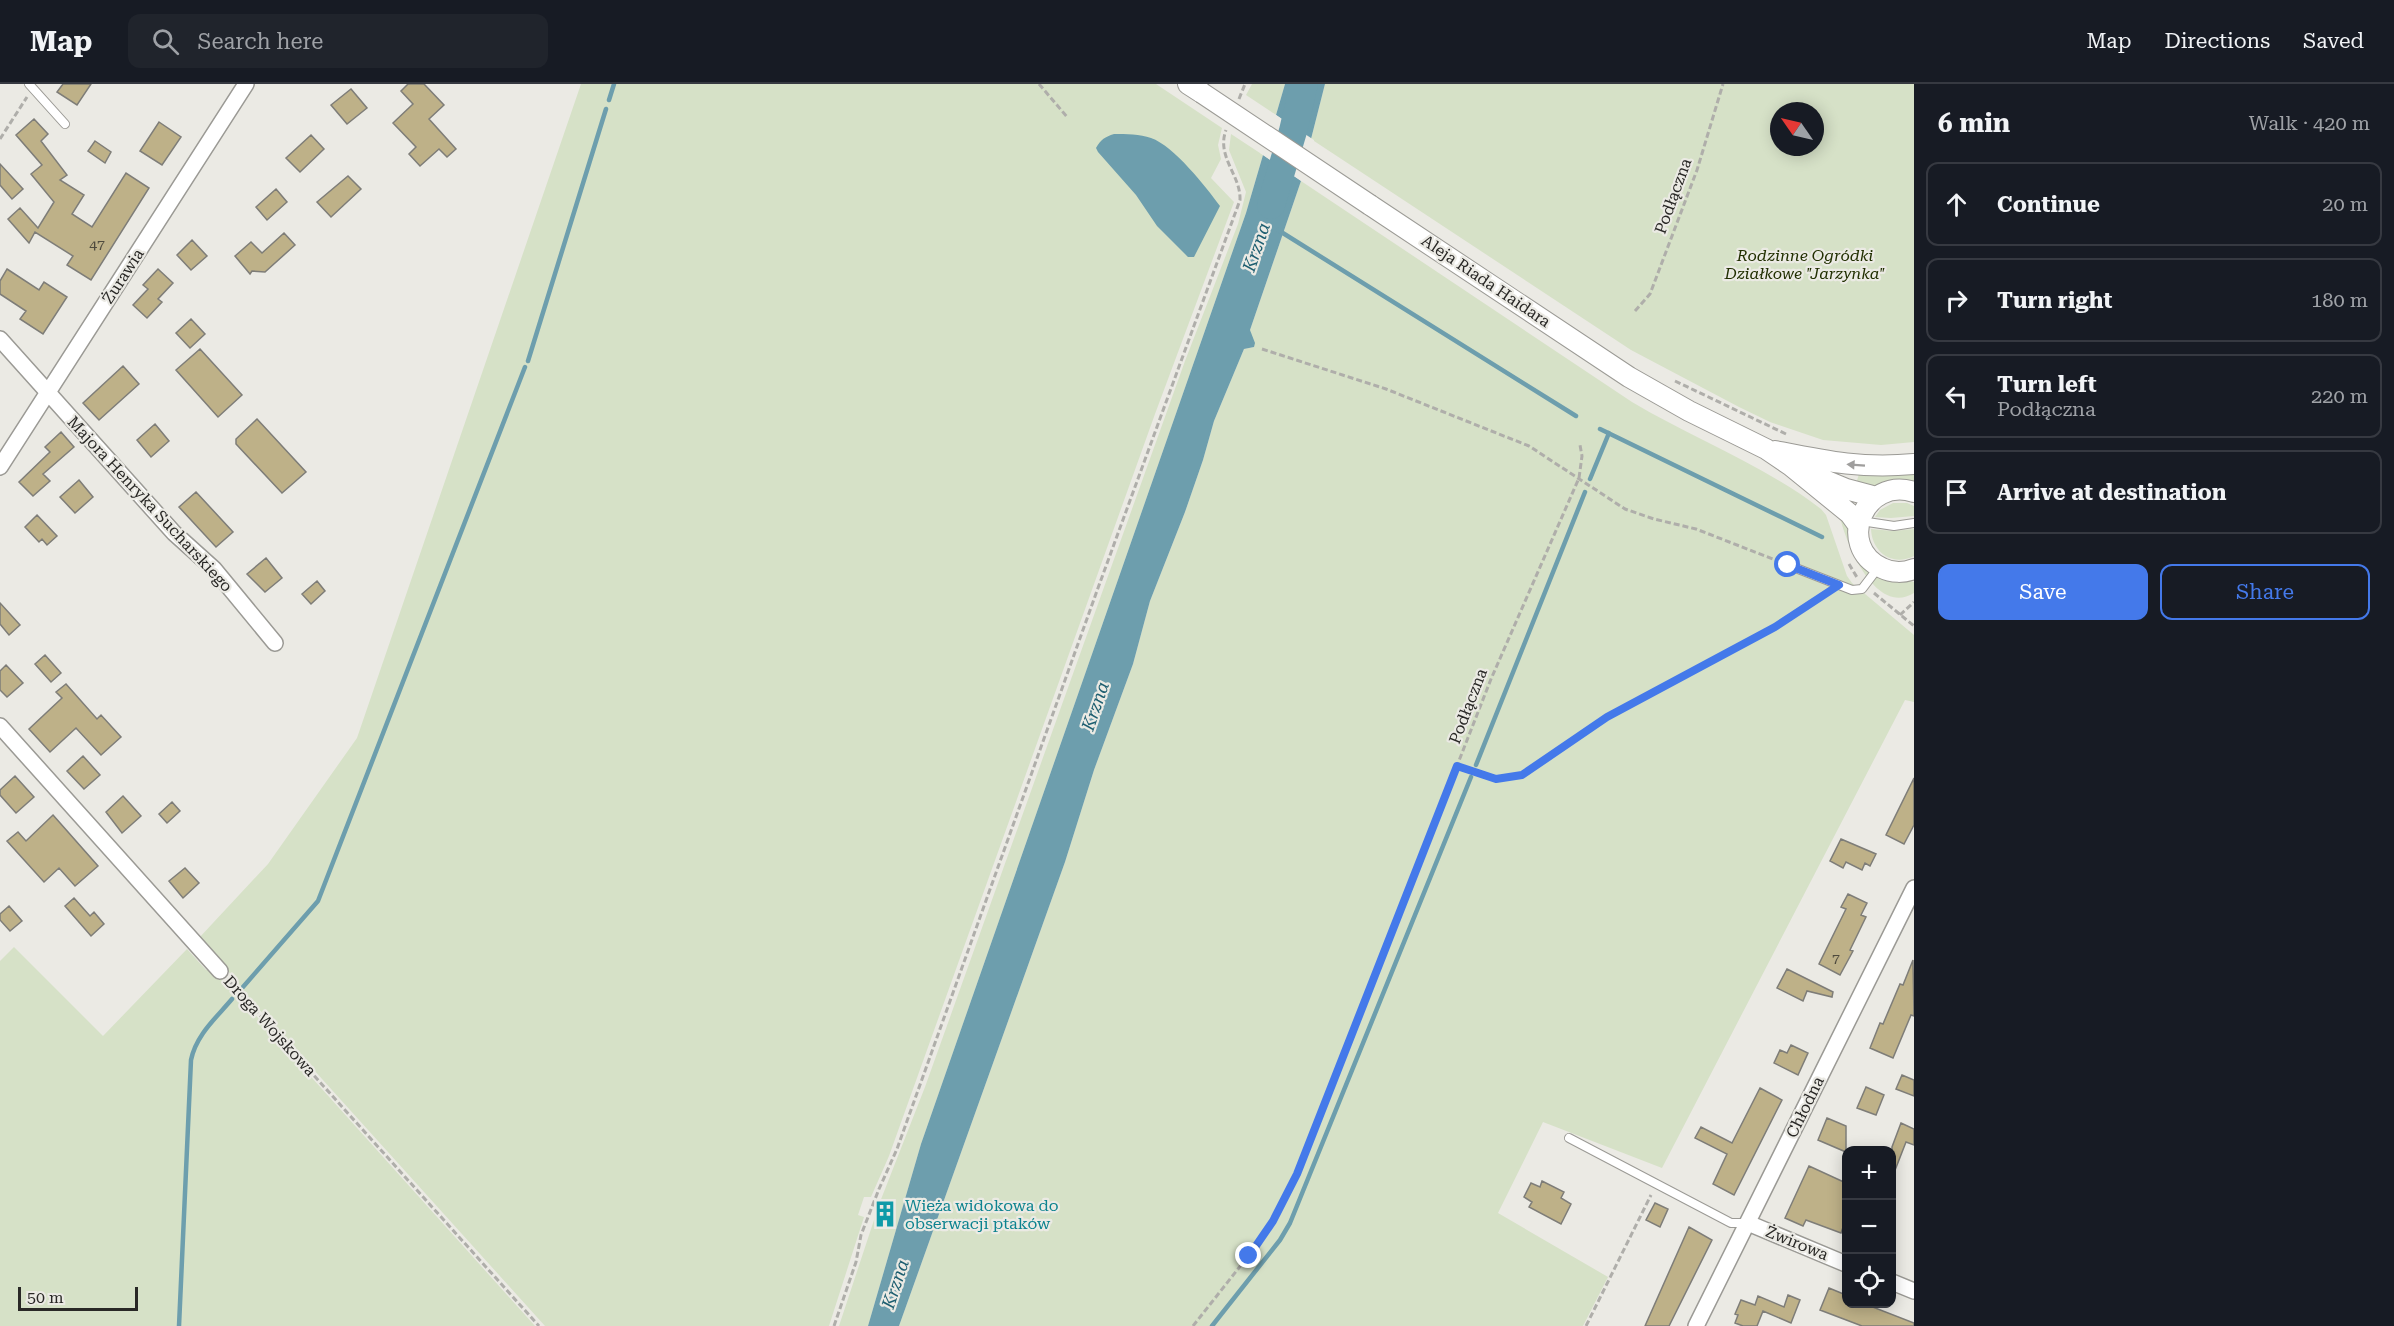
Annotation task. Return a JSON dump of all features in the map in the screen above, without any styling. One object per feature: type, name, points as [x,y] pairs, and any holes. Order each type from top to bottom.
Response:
[{"type":"street","name":"Żurawia","points":[[0,467],[246,84]]},
{"type":"street","name":"Aleja Riada Haidara","points":[[1195,89],[1629,377],[1689,411],[1766,449],[1791,466],[1859,523]]},
{"type":"street","name":"Majora Henryka Sucharskiego","points":[[0,339],[174,533],[214,568],[275,643]]},
{"type":"street","points":[[1766,449],[1827,463],[1853,466],[1884,467],[1914,464]]},
{"type":"street","name":"Aleja Riada Haidara","points":[[1791,466],[1846,489],[1876,497]]},
{"type":"street","points":[[1913,571],[1894,572],[1879,566],[1863,549],[1860,542],[1859,523],[1867,505],[1876,497],[1897,489],[1914,492]]},
{"type":"street","name":"Droga Wojskowa","points":[[0,726],[220,971]]},
{"type":"street","name":"Chłodna","points":[[1696,1326],[1914,888]]},
{"type":"street","name":"Żwirowa","points":[[1748,1223],[1842,1262]]},
{"type":"street","points":[[1896,1284],[1914,1291]]},
{"type":"lane","points":[[31,86],[66,124]]},
{"type":"lane","points":[[1859,523],[1894,526],[1914,523]]},
{"type":"lane","points":[[1788,565],[1852,590],[1862,589],[1879,566]]},
{"type":"lane","points":[[1569,1138],[1731,1223],[1748,1223]]},
{"type":"path","points":[[1039,84],[1068,118]]},
{"type":"path","points":[[1238,102],[1245,84]]},
{"type":"path","name":"Podłączna","points":[[1635,311],[1650,294],[1697,170],[1723,84]]},
{"type":"path","points":[[0,139],[31,86]]},
{"type":"path","points":[[834,1326],[856,1262],[861,1236],[897,1149],[1240,200],[1240,189],[1224,154],[1223,145],[1230,121]]},
{"type":"path","points":[[1262,348],[1386,389],[1529,446],[1625,508],[1654,519],[1696,529],[1788,565]]},
{"type":"path","points":[[1672,380],[1789,435]]},
{"type":"path","name":"Podłączna","points":[[1193,1326],[1273,1221],[1297,1174],[1491,679],[1579,478],[1582,456],[1580,446]]},
{"type":"path","points":[[1457,766],[1496,779],[1522,775],[1607,717],[1775,627],[1839,585]]},
{"type":"path","points":[[1900,615],[1914,602]]},
{"type":"path","name":"Droga Wojskowa","points":[[220,971],[539,1326]]},
{"type":"path","points":[[1586,1326],[1656,1185]]},
{"type":"green space","points":[[581,84],[1156,84],[1222,128],[1218,145],[1221,159],[1211,178],[1234,202],[1155,414],[889,1156],[871,1197],[864,1197],[858,1215],[864,1217],[829,1326],[545,1326],[239,987],[224,965],[199,938],[268,864],[357,738]]},
{"type":"green space","points":[[1252,84],[1285,84],[1276,115],[1246,95]]},
{"type":"green space","name":"Rodzinne Ogródki Działkowe \"Jarzynka\"","points":[[1325,84],[1914,84],[1914,442],[1881,445],[1823,440],[1770,422],[1631,350],[1311,139]]},
{"type":"green space","points":[[1231,134],[1263,155],[1246,213],[921,1144],[868,1326],[839,1326],[875,1217],[882,1219],[885,1211],[878,1207],[925,1087],[1185,361],[1238,224],[1246,192],[1229,150]]},
{"type":"green space","points":[[1301,181],[1632,402],[1776,479],[1821,509],[1826,515],[1847,576],[1852,583],[1914,635],[1914,702],[1905,700],[1662,1168],[1543,1122],[1498,1213],[1608,1277],[1583,1326],[899,1326],[1065,862],[1094,770],[1133,664],[1150,601],[1185,512],[1214,421],[1244,349],[1254,347],[1250,330]]},
{"type":"green space","points":[[1914,472],[1914,486],[1855,487],[1859,474]]},
{"type":"green space","points":[[1893,503],[1907,503],[1914,506],[1914,516],[1875,517],[1880,510]]},
{"type":"green space","points":[[1839,513],[1847,520],[1852,536],[1905,580],[1914,582],[1914,593],[1900,598],[1887,595],[1875,586],[1855,557]]},
{"type":"green space","points":[[1871,529],[1893,531],[1914,529],[1914,556],[1898,560],[1885,555],[1875,544]]},
{"type":"green space","points":[[14,947],[103,1036],[187,949],[206,970],[214,970],[242,1000],[535,1326],[0,1326],[0,961]]},
{"type":"water","points":[[1285,84],[1325,84],[1311,139],[1276,115]]},
{"type":"water","points":[[1114,134],[1142,136],[1160,142],[1189,168],[1220,206],[1194,257],[1188,257],[1157,226],[1136,195],[1098,152],[1096,148],[1100,142]]},
{"type":"water","points":[[1263,155],[1301,181],[1250,330],[1255,343],[1254,347],[1244,349],[1214,421],[1185,512],[1150,601],[1133,664],[1094,770],[1065,862],[899,1326],[868,1326],[921,1144],[1246,213]]},
{"type":"pier","points":[[1273,113],[1314,141],[1310,141],[1274,117]]},
{"type":"pier","points":[[1262,152],[1302,178],[1303,182],[1260,153]]},
{"type":"building","points":[[63,84],[91,84],[77,105],[57,92]]},
{"type":"building","points":[[408,84],[424,84],[444,105],[429,119],[456,149],[447,157],[439,149],[420,166],[409,154],[416,147],[393,123],[413,104],[401,91]]},
{"type":"building","points":[[351,89],[367,108],[347,124],[331,105]]},
{"type":"building","points":[[34,119],[48,134],[41,141],[67,175],[60,180],[84,195],[72,214],[92,227],[126,173],[149,188],[91,280],[67,265],[73,256],[35,232],[29,243],[8,219],[20,208],[38,228],[54,202],[31,174],[42,165],[16,135]]},
{"type":"building","points":[[159,122],[181,137],[162,165],[140,151]]},
{"type":"building","points":[[311,135],[324,149],[300,172],[286,158]]},
{"type":"building","points":[[95,141],[111,152],[105,163],[88,151]]},
{"type":"building","points":[[0,164],[23,189],[12,199],[0,185]]},
{"type":"building","points":[[348,176],[361,189],[331,217],[317,202]]},
{"type":"building","points":[[276,189],[287,202],[267,220],[256,207]]},
{"type":"building","points":[[284,233],[295,245],[265,272],[252,271],[250,274],[235,256],[251,242],[262,253]]},
{"type":"building","points":[[192,240],[207,256],[191,270],[177,255]]},
{"type":"building","points":[[7,269],[39,290],[44,282],[67,297],[43,334],[20,319],[26,311],[0,294],[0,281]]},
{"type":"building","points":[[158,269],[173,283],[158,299],[162,302],[147,318],[133,305],[148,289],[143,285]]},
{"type":"building","points":[[191,319],[205,334],[190,348],[176,333]]},
{"type":"building","points":[[200,349],[242,395],[218,417],[176,370]]},
{"type":"building","points":[[123,366],[139,384],[99,420],[83,403]]},
{"type":"building","points":[[257,419],[306,472],[282,493],[236,444],[236,439]]},
{"type":"building","points":[[155,424],[169,441],[151,457],[137,440]]},
{"type":"building","points":[[61,432],[74,447],[43,474],[50,481],[33,496],[19,482],[50,452],[45,447]]},
{"type":"building","points":[[79,480],[93,497],[75,513],[60,497]]},
{"type":"building","points":[[196,492],[233,532],[216,547],[179,507]]},
{"type":"building","points":[[37,515],[57,536],[47,545],[42,539],[39,542],[25,527]]},
{"type":"building","points":[[266,558],[282,578],[265,592],[247,574]]},
{"type":"building","points":[[317,581],[325,591],[311,604],[302,594]]},
{"type":"building","points":[[0,603],[20,625],[9,635],[0,624]]},
{"type":"building","points":[[45,655],[61,673],[51,682],[35,664]]},
{"type":"building","points":[[6,665],[23,683],[7,697],[0,690],[0,671]]},
{"type":"building","points":[[66,684],[97,719],[101,715],[121,737],[101,755],[76,728],[50,752],[29,729],[62,698],[56,692]]},
{"type":"building","points":[[83,756],[100,775],[84,789],[67,771]]},
{"type":"building","points":[[15,776],[34,797],[16,813],[0,795],[0,790]]},
{"type":"building","points":[[1914,778],[1914,825],[1904,844],[1886,835]]},
{"type":"building","points":[[123,796],[141,816],[122,833],[106,812]]},
{"type":"building","points":[[172,802],[180,811],[167,823],[159,814]]},
{"type":"building","points":[[53,815],[98,866],[75,886],[59,868],[44,882],[7,841],[18,832],[26,841]]},
{"type":"building","points":[[1841,839],[1876,854],[1870,866],[1865,863],[1862,870],[1846,862],[1843,868],[1830,861]]},
{"type":"building","points":[[185,868],[199,883],[183,898],[169,881]]},
{"type":"building","points":[[1848,894],[1867,903],[1861,915],[1866,917],[1850,950],[1853,951],[1840,975],[1819,964],[1846,909],[1841,907]]},
{"type":"building","points":[[74,898],[90,916],[94,912],[104,924],[91,936],[65,906]]},
{"type":"building","points":[[9,906],[22,921],[10,931],[0,920],[0,914]]},
{"type":"building","points":[[1913,960],[1914,1016],[1911,1015],[1893,1058],[1870,1048],[1900,984],[1903,985]]},
{"type":"building","points":[[1787,969],[1833,992],[1832,997],[1807,991],[1803,1001],[1777,988]]},
{"type":"building","points":[[1791,1045],[1808,1053],[1798,1075],[1774,1063],[1780,1050],[1787,1053]]},
{"type":"building","points":[[1902,1075],[1914,1080],[1914,1096],[1896,1089]]},
{"type":"building","points":[[1866,1087],[1884,1095],[1876,1115],[1857,1108]]},
{"type":"building","points":[[1760,1088],[1782,1100],[1734,1195],[1713,1184],[1727,1154],[1695,1138],[1701,1127],[1732,1143]]},
{"type":"building","points":[[1827,1118],[1846,1126],[1846,1146],[1842,1146],[1842,1150],[1818,1140]]},
{"type":"building","points":[[1901,1123],[1914,1129],[1914,1145],[1906,1142],[1896,1168],[1896,1146],[1892,1146]]},
{"type":"building","points":[[1809,1166],[1842,1181],[1841,1233],[1806,1220],[1803,1226],[1785,1218]]},
{"type":"building","points":[[1542,1181],[1564,1192],[1561,1198],[1571,1204],[1561,1224],[1529,1207],[1532,1202],[1524,1197],[1531,1183],[1540,1187]]},
{"type":"building","points":[[1655,1203],[1668,1209],[1660,1227],[1646,1220]]},
{"type":"building","points":[[1689,1227],[1712,1240],[1669,1326],[1645,1326]]},
{"type":"building","points":[[1829,1288],[1842,1293],[1842,1308],[1875,1308],[1914,1323],[1914,1326],[1862,1326],[1820,1310]]},
{"type":"building","points":[[1788,1295],[1800,1300],[1791,1323],[1763,1311],[1757,1326],[1743,1326],[1735,1323],[1738,1315],[1735,1314],[1741,1300],[1755,1305],[1758,1296],[1784,1307]]},
{"type":"waterway","points":[[609,100],[614,84]]},
{"type":"waterway","name":"Krzna","points":[[1271,205],[1304,84]]},
{"type":"waterway","points":[[528,361],[606,109]]},
{"type":"waterway","points":[[1278,230],[1576,416]]},
{"type":"waterway","points":[[243,987],[318,901],[525,367]]},
{"type":"waterway","points":[[1600,429],[1822,537]]},
{"type":"waterway","points":[[1590,479],[1609,433]]},
{"type":"waterway","points":[[1476,765],[1585,492]]},
{"type":"waterway","points":[[1212,1326],[1280,1240],[1290,1223],[1471,777]]},
{"type":"waterway","points":[[179,1326],[191,1060],[202,1035],[232,999]]},
{"type":"place","name":"Wieża widokowa do obserwacji ptaków","points":[[885,1214]]},
{"type":"route","points":[[1249,1256],[1273,1221],[1297,1174],[1457,766],[1496,779],[1522,775],[1607,717],[1775,627],[1839,585],[1788,565]]}]
